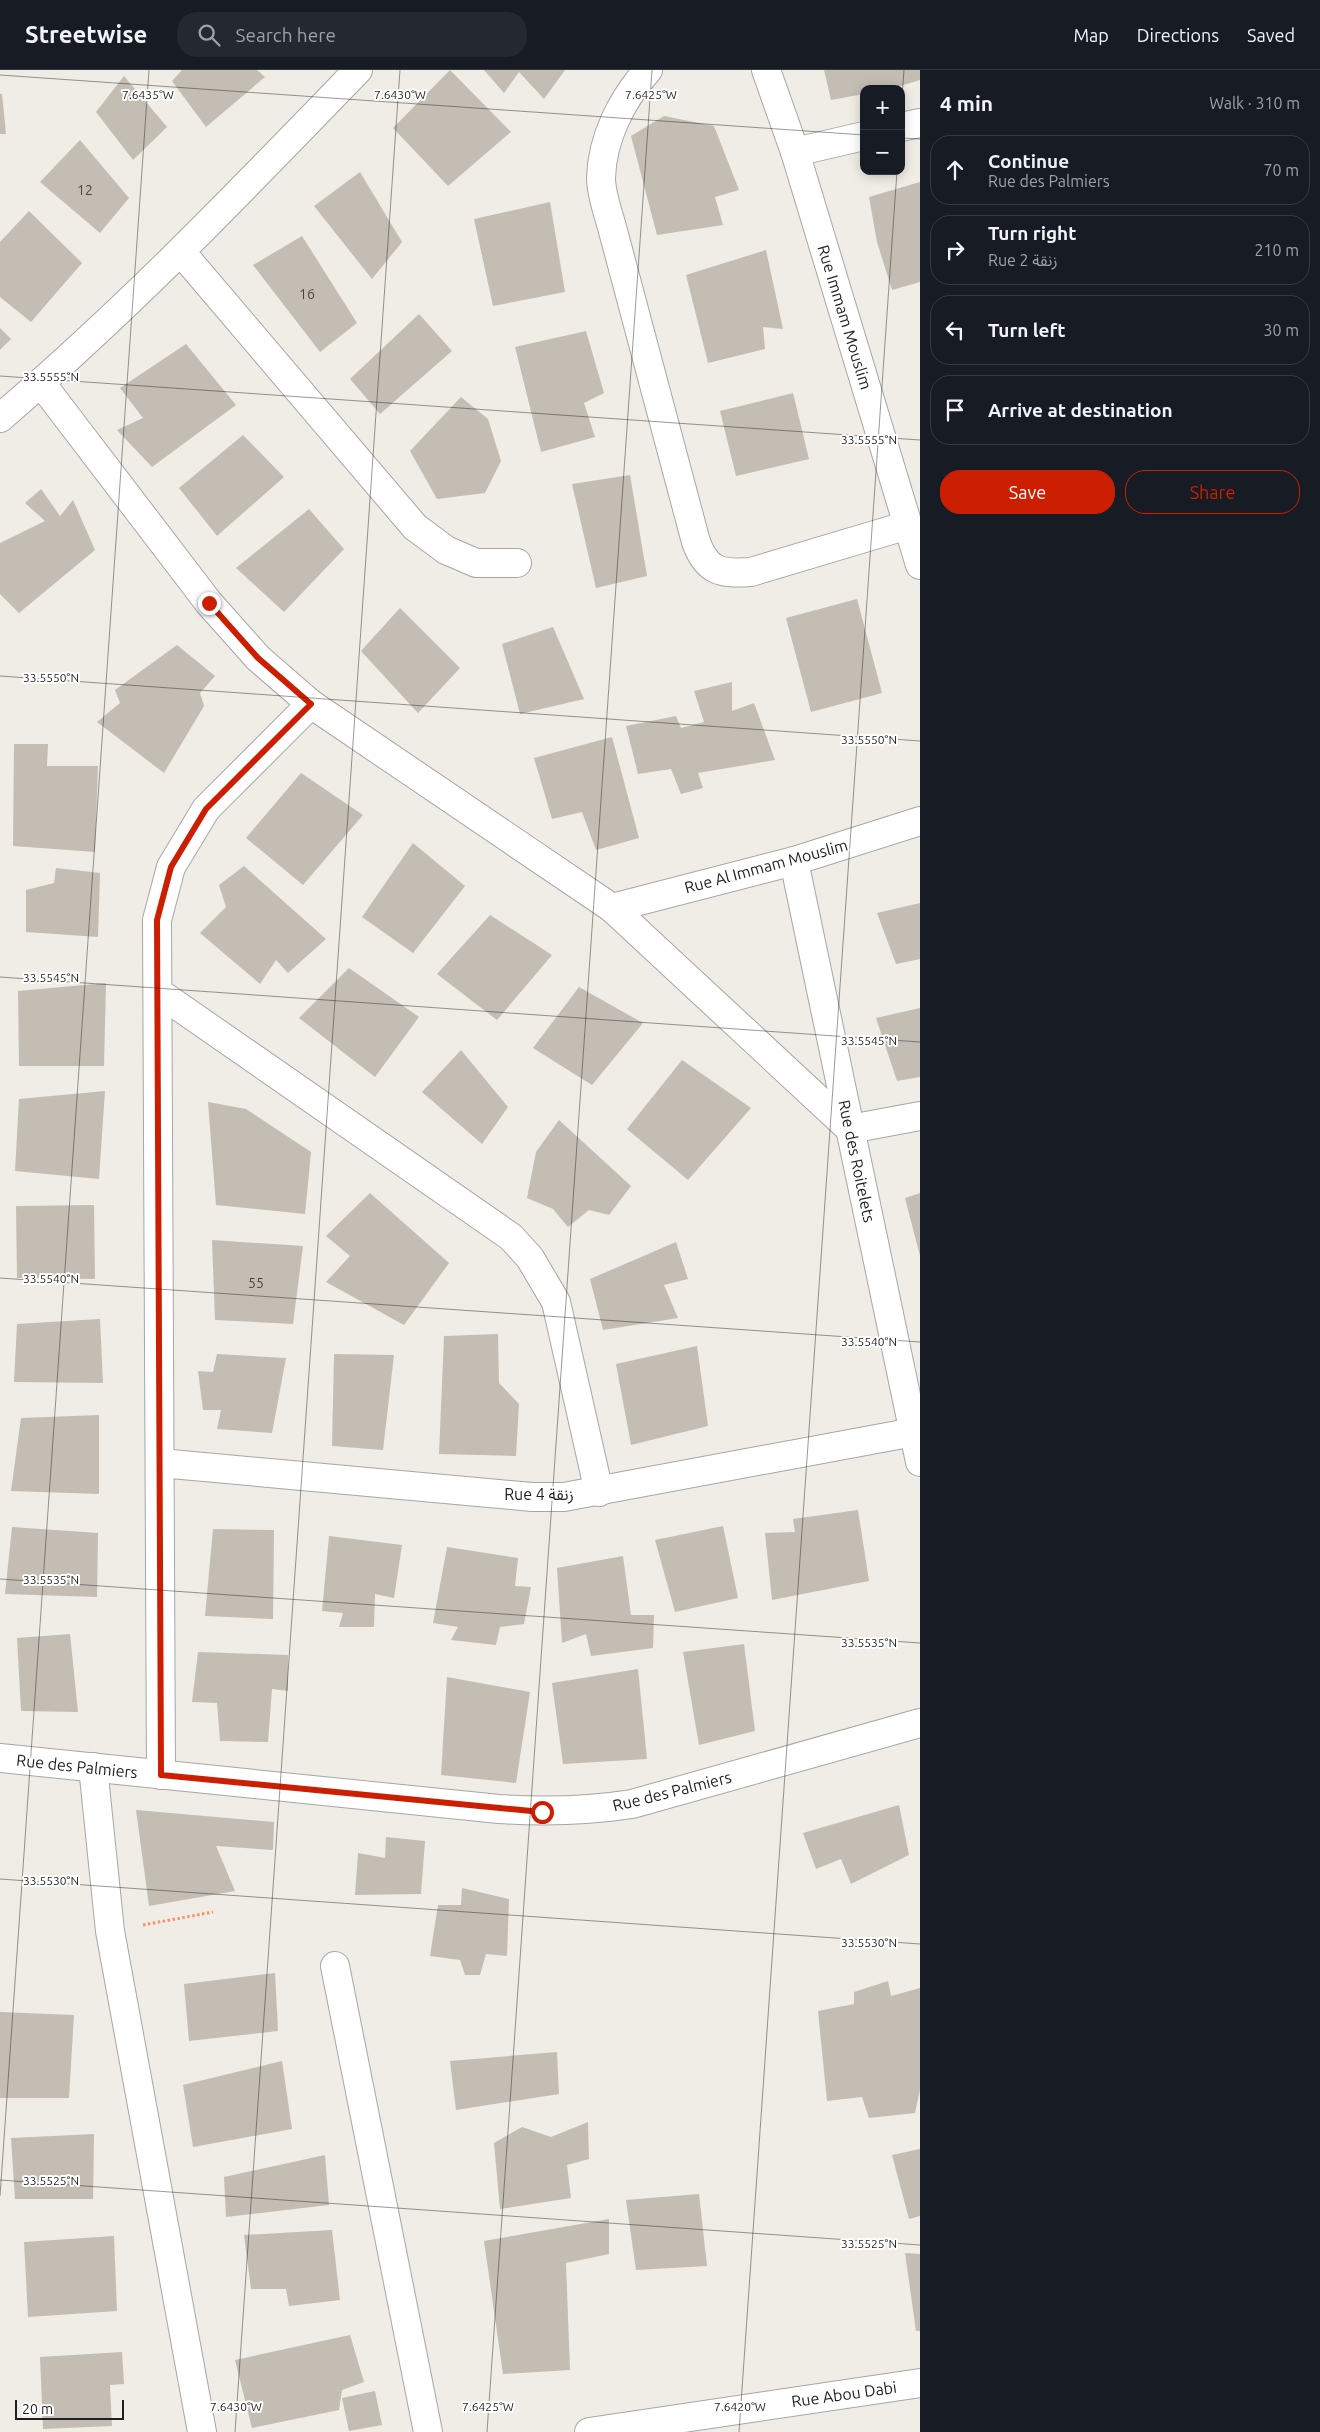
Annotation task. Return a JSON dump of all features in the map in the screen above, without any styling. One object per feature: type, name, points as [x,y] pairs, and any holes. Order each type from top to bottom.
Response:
[{"type":"street","points":[[0,418],[41,383],[181,252],[358,70]]},
{"type":"street","points":[[648,70],[632,88],[606,142],[601,180],[613,232],[696,542],[703,560],[713,568],[731,574],[751,572],[908,525]]},
{"type":"street","name":"Rue Immam Mouslim","points":[[766,70],[795,152],[920,565]]},
{"type":"street","points":[[905,126],[920,123]]},
{"type":"street","points":[[795,152],[860,137]]},
{"type":"street","points":[[181,252],[415,527],[446,550],[476,563],[517,563]]},
{"type":"street","points":[[41,383],[209,603],[258,658],[311,704],[612,908],[850,1129],[920,1116]]},
{"type":"street","points":[[161,1775],[157,920],[171,867],[206,809],[311,704]]},
{"type":"street","name":"Rue Al Immam Mouslim","points":[[612,908],[794,861],[920,821]]},
{"type":"street","name":"Rue des Roitelets","points":[[794,861],[850,1129],[908,1345],[914,1432],[920,1462]]},
{"type":"street","points":[[158,992],[511,1237],[530,1258],[556,1302],[599,1492]]},
{"type":"street","name":"Rue 4 زنقة","points":[[160,1463],[532,1498],[564,1497],[914,1432]]},
{"type":"street","name":"Rue des Palmiers","points":[[0,1758],[500,1809],[542,1812],[586,1811],[632,1804],[920,1723]]},
{"type":"street","points":[[94,1767],[110,1931],[202,2432]]},
{"type":"street","points":[[335,1966],[428,2432]]},
{"type":"street","name":"Rue Abou Dabi","points":[[589,2432],[920,2383]]},
{"type":"path","points":[[110,1931],[213,1912]]},
{"type":"building","points":[[182,70],[257,70],[265,77],[206,127],[172,81]]},
{"type":"building","points":[[450,70],[511,132],[448,186],[393,128]]},
{"type":"building","points":[[484,70],[565,70],[544,99],[519,72],[504,93]]},
{"type":"building","points":[[824,70],[920,70],[920,80],[903,85],[860,85],[860,95],[831,100]]},
{"type":"building","points":[[124,76],[167,127],[133,160],[96,112]]},
{"type":"building","points":[[0,94],[2,94],[6,134],[0,134]]},
{"type":"building","points":[[664,116],[714,126],[739,190],[715,197],[723,225],[657,235],[631,136]]},
{"type":"building","points":[[80,140],[129,198],[100,233],[40,182]]},
{"type":"building","points":[[360,172],[402,242],[372,279],[314,206]]},
{"type":"building","points":[[920,182],[920,282],[892,290],[877,242],[869,197]]},
{"type":"building","points":[[550,202],[565,292],[493,306],[474,219]]},
{"type":"building","points":[[29,211],[82,263],[31,322],[0,297],[0,242]]},
{"type":"building","points":[[302,236],[357,323],[320,352],[253,265]]},
{"type":"building","points":[[766,250],[783,329],[763,327],[765,349],[708,363],[686,275]]},
{"type":"building","points":[[419,314],[452,351],[380,414],[350,379]]},
{"type":"building","points":[[0,328],[11,339],[0,350]]},
{"type":"building","points":[[586,331],[604,393],[584,403],[595,437],[541,452],[515,347]]},
{"type":"building","points":[[186,344],[236,405],[152,467],[117,430],[143,418],[120,388]]},
{"type":"building","points":[[793,393],[809,459],[736,476],[720,411]]},
{"type":"building","points":[[461,397],[488,419],[501,461],[485,493],[437,499],[410,451]]},
{"type":"building","points":[[243,435],[284,477],[217,536],[179,488]]},
{"type":"building","points":[[630,475],[647,576],[596,588],[572,484]]},
{"type":"building","points":[[41,489],[60,516],[73,500],[95,550],[19,613],[0,594],[0,543],[45,521],[25,503]]},
{"type":"building","points":[[309,509],[344,549],[284,612],[236,568]]},
{"type":"building","points":[[857,599],[882,693],[811,712],[786,618]]},
{"type":"building","points":[[400,608],[460,668],[418,713],[361,651]]},
{"type":"building","points":[[553,627],[584,699],[520,714],[502,644]]},
{"type":"building","points":[[177,645],[215,676],[200,693],[204,706],[164,773],[97,722],[120,703],[115,690]]},
{"type":"building","points":[[732,682],[732,711],[754,703],[775,760],[698,773],[703,788],[681,794],[671,769],[638,774],[626,726],[676,716],[681,728],[704,722],[694,691]]},
{"type":"building","points":[[612,737],[639,838],[596,850],[582,812],[552,819],[534,758]]},
{"type":"building","points":[[14,744],[48,744],[47,766],[98,766],[95,852],[13,846]]},
{"type":"building","points":[[301,773],[363,815],[303,885],[246,838]]},
{"type":"building","points":[[413,843],[465,886],[413,953],[362,917]]},
{"type":"building","points":[[244,866],[326,939],[288,973],[276,960],[260,984],[200,933],[226,907],[219,885]]},
{"type":"building","points":[[56,868],[100,873],[98,937],[26,932],[26,890],[54,883]]},
{"type":"building","points":[[920,903],[920,959],[896,964],[877,913]]},
{"type":"building","points":[[490,915],[552,955],[497,1020],[437,974]]},
{"type":"building","points":[[349,968],[419,1017],[375,1077],[299,1018]]},
{"type":"building","points":[[106,983],[104,1066],[19,1066],[18,991]]},
{"type":"building","points":[[579,987],[643,1023],[592,1085],[533,1048]]},
{"type":"building","points":[[920,1008],[920,1077],[897,1081],[876,1018]]},
{"type":"building","points":[[461,1050],[508,1107],[482,1144],[422,1092]]},
{"type":"building","points":[[682,1060],[751,1108],[688,1180],[627,1129]]},
{"type":"building","points":[[105,1091],[99,1179],[15,1171],[19,1099]]},
{"type":"building","points":[[208,1102],[246,1109],[311,1152],[305,1214],[216,1205]]},
{"type":"building","points":[[559,1120],[631,1186],[609,1215],[589,1210],[568,1227],[553,1209],[527,1198],[536,1152]]},
{"type":"building","points":[[370,1193],[449,1263],[404,1325],[326,1282],[350,1256],[326,1236]]},
{"type":"building","points":[[920,1193],[920,1256],[905,1198]]},
{"type":"building","points":[[94,1205],[95,1279],[17,1278],[16,1206]]},
{"type":"building","points":[[212,1240],[303,1246],[293,1324],[215,1320]]},
{"type":"building","points":[[676,1242],[688,1279],[664,1285],[678,1318],[603,1330],[590,1279]]},
{"type":"building","points":[[100,1319],[103,1383],[14,1382],[17,1324]]},
{"type":"building","points":[[498,1334],[499,1383],[519,1404],[516,1456],[439,1454],[444,1336]]},
{"type":"building","points":[[697,1346],[708,1426],[631,1445],[616,1364]]},
{"type":"building","points":[[217,1354],[286,1358],[272,1433],[217,1429],[221,1410],[203,1410],[198,1371],[213,1372]]},
{"type":"building","points":[[334,1354],[394,1355],[383,1450],[332,1446]]},
{"type":"building","points":[[99,1415],[99,1494],[11,1491],[21,1418]]},
{"type":"building","points":[[858,1510],[869,1581],[772,1600],[765,1533],[795,1532],[793,1519]]},
{"type":"building","points":[[723,1526],[738,1598],[675,1612],[655,1540]]},
{"type":"building","points":[[12,1527],[98,1533],[97,1597],[5,1594]]},
{"type":"building","points":[[213,1529],[274,1530],[273,1619],[205,1616]]},
{"type":"building","points":[[329,1536],[402,1545],[394,1598],[375,1594],[374,1627],[339,1627],[343,1613],[322,1611]]},
{"type":"building","points":[[447,1547],[518,1558],[515,1586],[531,1587],[524,1624],[500,1627],[496,1645],[451,1640],[458,1627],[433,1623]]},
{"type":"building","points":[[623,1556],[631,1615],[654,1615],[653,1648],[591,1656],[586,1634],[562,1643],[557,1568]]},
{"type":"building","points":[[70,1634],[78,1712],[21,1711],[17,1638]]},
{"type":"building","points":[[744,1644],[755,1731],[699,1745],[683,1652]]},
{"type":"building","points":[[198,1652],[288,1655],[288,1691],[272,1689],[268,1742],[220,1741],[217,1703],[192,1702]]},
{"type":"building","points":[[638,1669],[647,1759],[563,1764],[552,1683]]},
{"type":"building","points":[[447,1677],[530,1692],[516,1783],[441,1775]]},
{"type":"building","points":[[899,1805],[909,1855],[851,1884],[841,1859],[816,1869],[803,1833]]},
{"type":"building","points":[[136,1810],[274,1822],[273,1850],[216,1846],[235,1891],[149,1906]]},
{"type":"building","points":[[386,1837],[425,1841],[421,1894],[355,1895],[358,1853],[385,1858]]},
{"type":"building","points":[[462,1888],[509,1899],[507,1956],[486,1954],[480,1975],[465,1975],[460,1960],[430,1956],[438,1905],[461,1905]]},
{"type":"building","points":[[275,1973],[278,2031],[189,2041],[184,1984]]},
{"type":"building","points":[[888,1981],[891,1996],[920,1988],[920,2090],[915,2113],[869,2118],[862,2097],[827,2101],[818,2011],[854,2004],[854,1992]]},
{"type":"building","points":[[0,2012],[74,2015],[69,2098],[0,2098]]},
{"type":"building","points":[[557,2052],[559,2094],[456,2110],[450,2061]]},
{"type":"building","points":[[282,2061],[292,2129],[193,2147],[183,2085]]},
{"type":"building","points":[[588,2122],[589,2159],[567,2165],[571,2198],[500,2209],[494,2143],[522,2127],[551,2137]]},
{"type":"building","points":[[94,2134],[93,2199],[15,2199],[11,2138]]},
{"type":"building","points":[[920,2149],[920,2216],[909,2219],[892,2155]]},
{"type":"building","points":[[325,2155],[329,2205],[226,2217],[224,2177]]},
{"type":"building","points":[[699,2194],[707,2266],[636,2270],[626,2200]]},
{"type":"building","points":[[609,2219],[609,2254],[566,2263],[570,2370],[503,2374],[484,2241]]},
{"type":"building","points":[[332,2230],[340,2300],[289,2306],[286,2289],[251,2289],[244,2235]]},
{"type":"building","points":[[114,2236],[117,2311],[28,2317],[24,2242]]},
{"type":"building","points":[[905,2253],[920,2254],[920,2331],[916,2331]]},
{"type":"building","points":[[350,2335],[364,2382],[342,2390],[339,2410],[252,2428],[235,2360]]},
{"type":"building","points":[[122,2352],[124,2384],[110,2385],[112,2426],[43,2429],[40,2357]]},
{"type":"building","points":[[375,2391],[382,2425],[349,2431],[342,2398]]},
{"type":"route","points":[[209,603],[258,658],[311,704],[206,809],[171,867],[157,920],[161,1775],[542,1812]]}]
